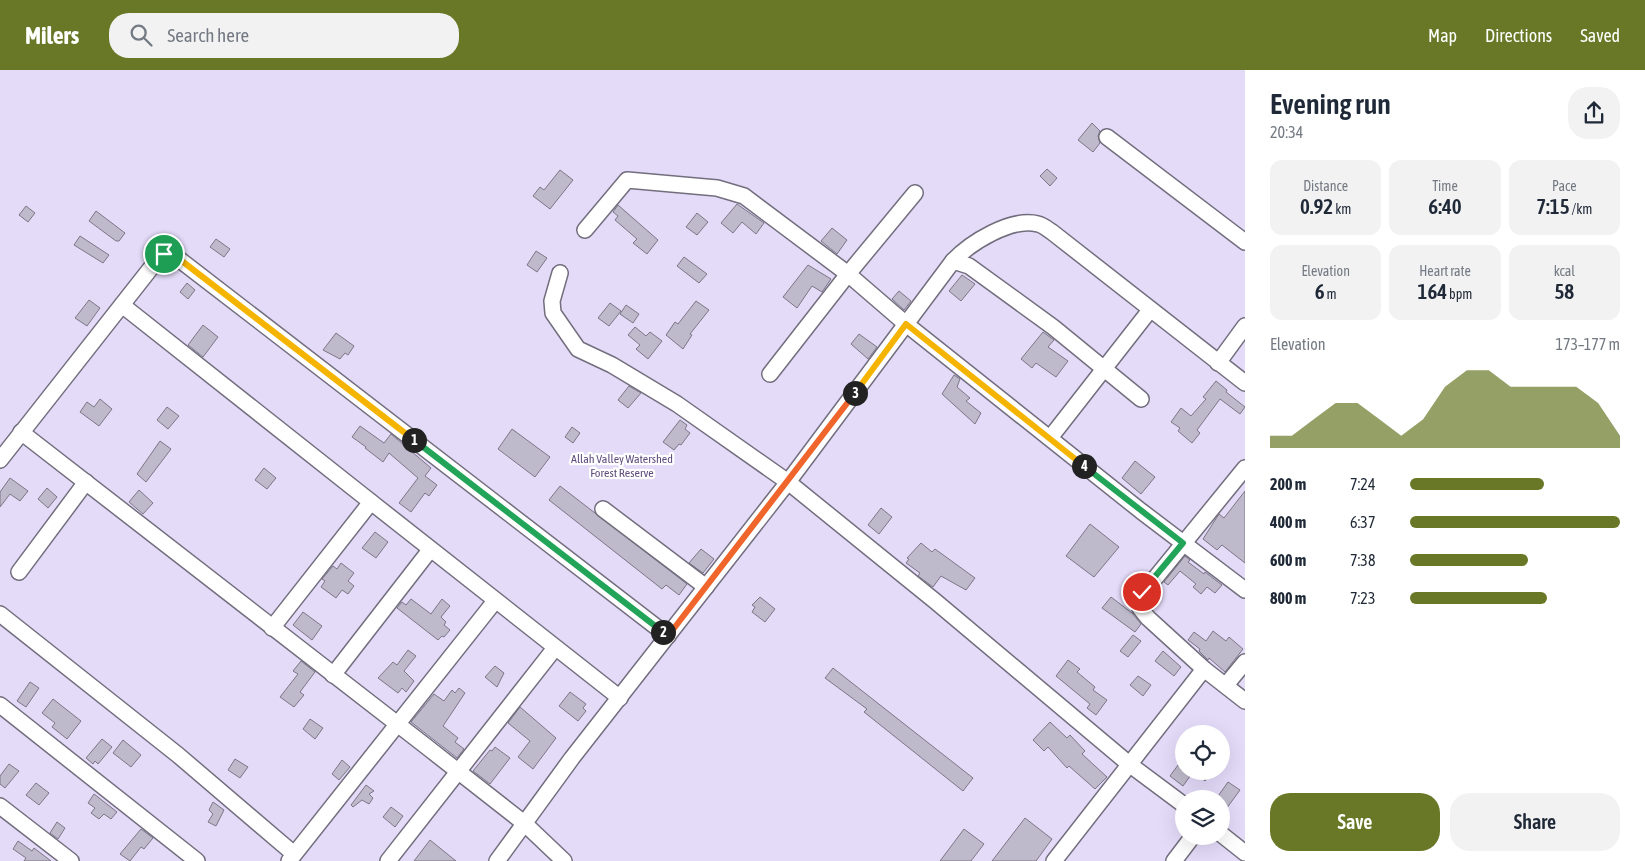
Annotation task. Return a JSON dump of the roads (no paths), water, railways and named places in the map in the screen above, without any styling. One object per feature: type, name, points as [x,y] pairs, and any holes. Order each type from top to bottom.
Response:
[{"type":"street","points":[[1107,137],[1245,242]]},
{"type":"street","points":[[585,230],[627,180],[717,188],[744,196],[848,274],[906,324],[1183,543],[1242,582]]},
{"type":"street","points":[[770,374],[848,274],[915,193]]},
{"type":"street","points":[[497,861],[572,758],[788,482],[953,262],[971,244],[982,237],[1017,225],[1038,224],[1052,232],[1245,383]]},
{"type":"street","points":[[0,460],[158,259],[164,254],[170,253],[668,636]]},
{"type":"street","points":[[953,262],[970,266],[1104,368],[1141,399]]},
{"type":"street","points":[[560,273],[552,302],[553,313],[578,348],[627,374],[676,404],[788,482],[936,601],[1129,764],[1175,798]]},
{"type":"street","points":[[122,305],[430,550],[620,698]]},
{"type":"street","points":[[1050,438],[1150,310]]},
{"type":"street","points":[[1218,363],[1245,326]]},
{"type":"street","points":[[22,432],[524,824],[564,861]]},
{"type":"street","points":[[1245,468],[1142,592],[1138,604],[1148,618],[1204,669],[1245,701]]},
{"type":"street","points":[[19,572],[86,482]]},
{"type":"street","points":[[272,628],[371,502]]},
{"type":"street","points":[[603,508],[706,587]]},
{"type":"street","points":[[333,675],[430,550]]},
{"type":"street","points":[[0,614],[178,755],[292,858],[495,601]]},
{"type":"street","points":[[388,861],[555,648]]},
{"type":"street","points":[[1226,685],[1245,662]]},
{"type":"street","points":[[1054,861],[1204,669]]},
{"type":"street","points":[[0,705],[197,861]]},
{"type":"street","points":[[0,806],[71,861]]},
{"type":"street","points":[[1230,841],[1245,853]]},
{"type":"street","points":[[1174,861],[1186,845]]},
{"type":"park label","name":"Allah Valley Watershed Forest Reserve","points":[[622,466]]}]
